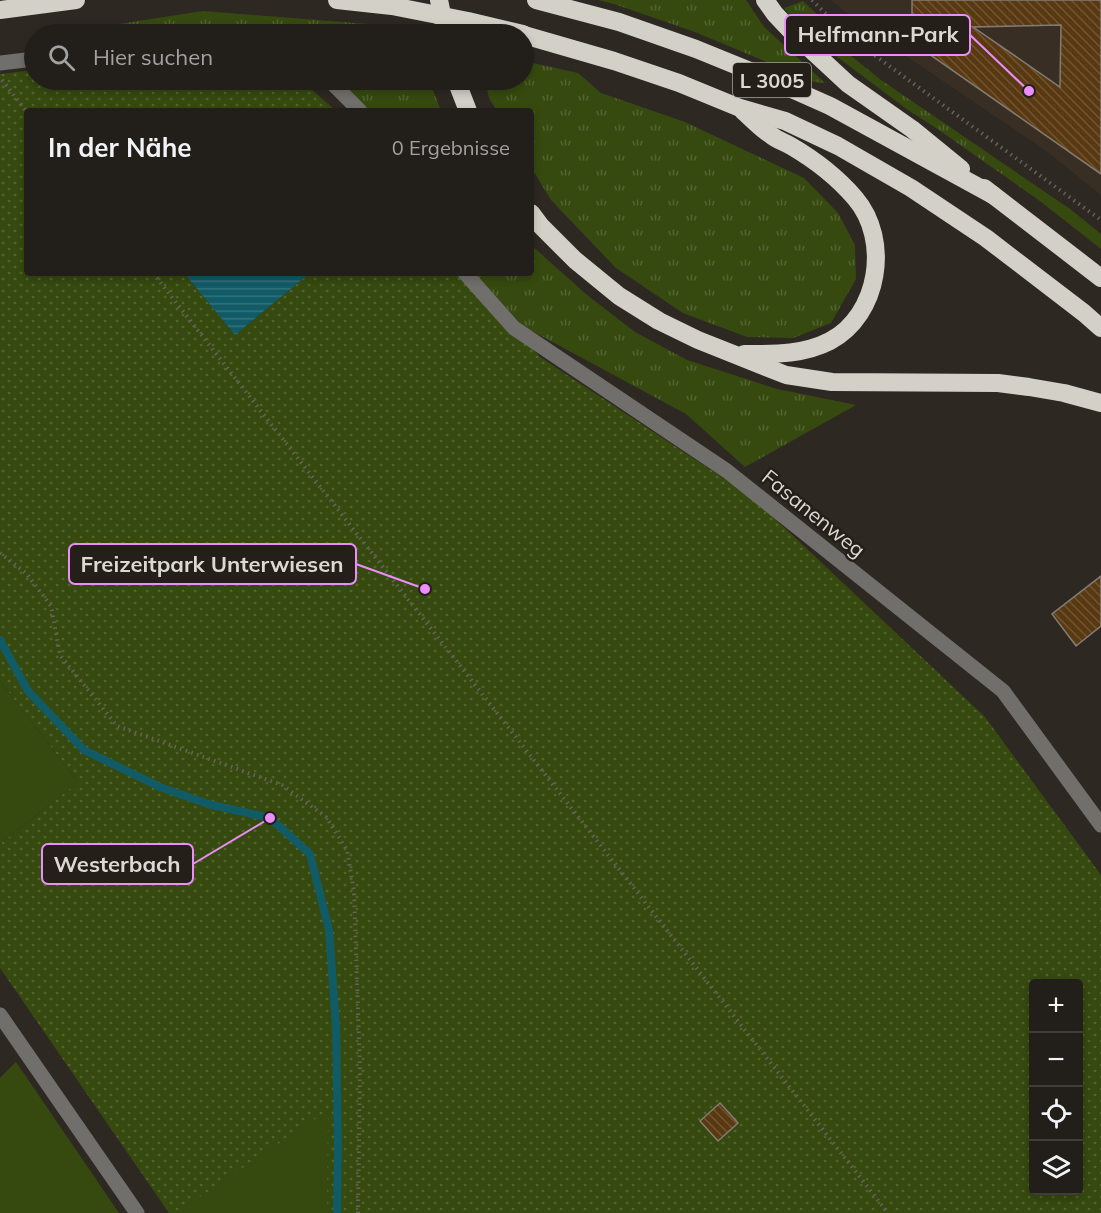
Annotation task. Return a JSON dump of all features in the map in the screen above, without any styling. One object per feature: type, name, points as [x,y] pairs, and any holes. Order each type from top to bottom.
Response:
[{"type":"highway","points":[[0,10],[76,0]]},
{"type":"highway","name":"L 3005","points":[[337,0],[392,6],[480,24]]},
{"type":"highway","points":[[439,0],[444,24]]},
{"type":"highway","name":"L 3005","points":[[536,0],[619,22],[696,49],[830,106],[993,195],[1101,278]]},
{"type":"highway","points":[[765,0],[793,33],[848,84],[912,129],[993,195]]},
{"type":"highway","name":"L 3005","points":[[534,38],[614,61],[679,83],[740,108],[785,121],[838,146],[911,188],[986,238],[1101,328]]},
{"type":"highway","points":[[460,90],[467,108]]},
{"type":"highway","points":[[734,353],[792,353],[811,350],[831,341],[848,328],[860,313],[869,296],[876,272],[874,236],[857,200],[839,180],[817,163],[770,135],[740,108]]},
{"type":"highway","points":[[534,217],[575,260],[620,296],[659,321],[698,340],[786,375],[832,382],[998,384],[1064,393],[1101,403]]},
{"type":"lane","points":[[0,63],[24,60]]},
{"type":"lane","points":[[339,90],[357,108]]},
{"type":"lane","name":"Fasanenweg","points":[[468,276],[514,328],[727,471],[1003,691],[1101,825]]},
{"type":"lane","points":[[0,1015],[137,1213]]},
{"type":"path","points":[[812,0],[848,36],[1101,220]]},
{"type":"path","points":[[0,77],[24,108]]},
{"type":"path","points":[[155,276],[888,1213]]},
{"type":"path","points":[[0,553],[26,573],[51,606],[60,655],[117,726],[282,785],[326,817],[347,850],[354,892],[359,1058],[358,1213]]},
{"type":"shaded area","points":[[831,0],[1101,0],[1101,195],[1045,150],[869,31]]},
{"type":"green space","points":[[598,0],[746,0],[764,27],[825,83],[815,82],[695,32]]},
{"type":"green space","points":[[803,1],[843,39],[840,47],[881,80],[1070,209],[1101,234],[1101,249],[1040,201],[908,110],[796,23],[784,8]]},
{"type":"green space","points":[[203,11],[368,24],[119,24]]},
{"type":"green space","points":[[534,63],[578,73],[601,93],[685,122],[804,178],[838,213],[855,245],[856,279],[831,323],[793,338],[747,337],[683,313],[616,268],[551,200],[534,172],[534,108],[495,108],[487,90],[534,90]]},
{"type":"green space","points":[[24,71],[24,90],[312,90],[333,108],[24,108],[24,276],[186,276],[235,335],[306,276],[468,276],[540,357],[752,497],[985,717],[1101,875],[1101,1213],[169,1213],[0,968],[0,844],[78,782],[0,681],[0,74]]},
{"type":"green space","points":[[349,90],[433,90],[440,108],[367,108]]},
{"type":"green space","points":[[534,248],[587,295],[635,332],[687,360],[777,389],[856,405],[745,467],[686,414],[523,326],[477,276],[534,276]]},
{"type":"green space","points":[[0,681],[78,782],[0,844]]},
{"type":"green space","points":[[16,1062],[119,1213],[0,1213],[0,1078]]},
{"type":"green space","points":[[328,1110],[327,1213],[173,1213],[200,1197]]},
{"type":"water","points":[[186,276],[306,276],[235,335]]},
{"type":"building","points":[[912,0],[1101,0],[1101,174],[912,42]],"holes":[[[1061,25],[1060,87],[973,27]]]},
{"type":"building","points":[[1101,576],[1101,626],[1076,646],[1052,614]]},
{"type":"building","points":[[720,1103],[738,1123],[718,1141],[700,1121]]},
{"type":"waterway","points":[[0,640],[28,691],[84,750],[160,787],[208,804],[270,818],[310,854],[329,930],[336,1026],[337,1213]]},
{"type":"place","name":"Helfmann-Park","points":[[1029,91]]},
{"type":"place","name":"Freizeitpark Unterwiesen","points":[[425,589]]},
{"type":"place","name":"Westerbach","points":[[270,818]]}]
